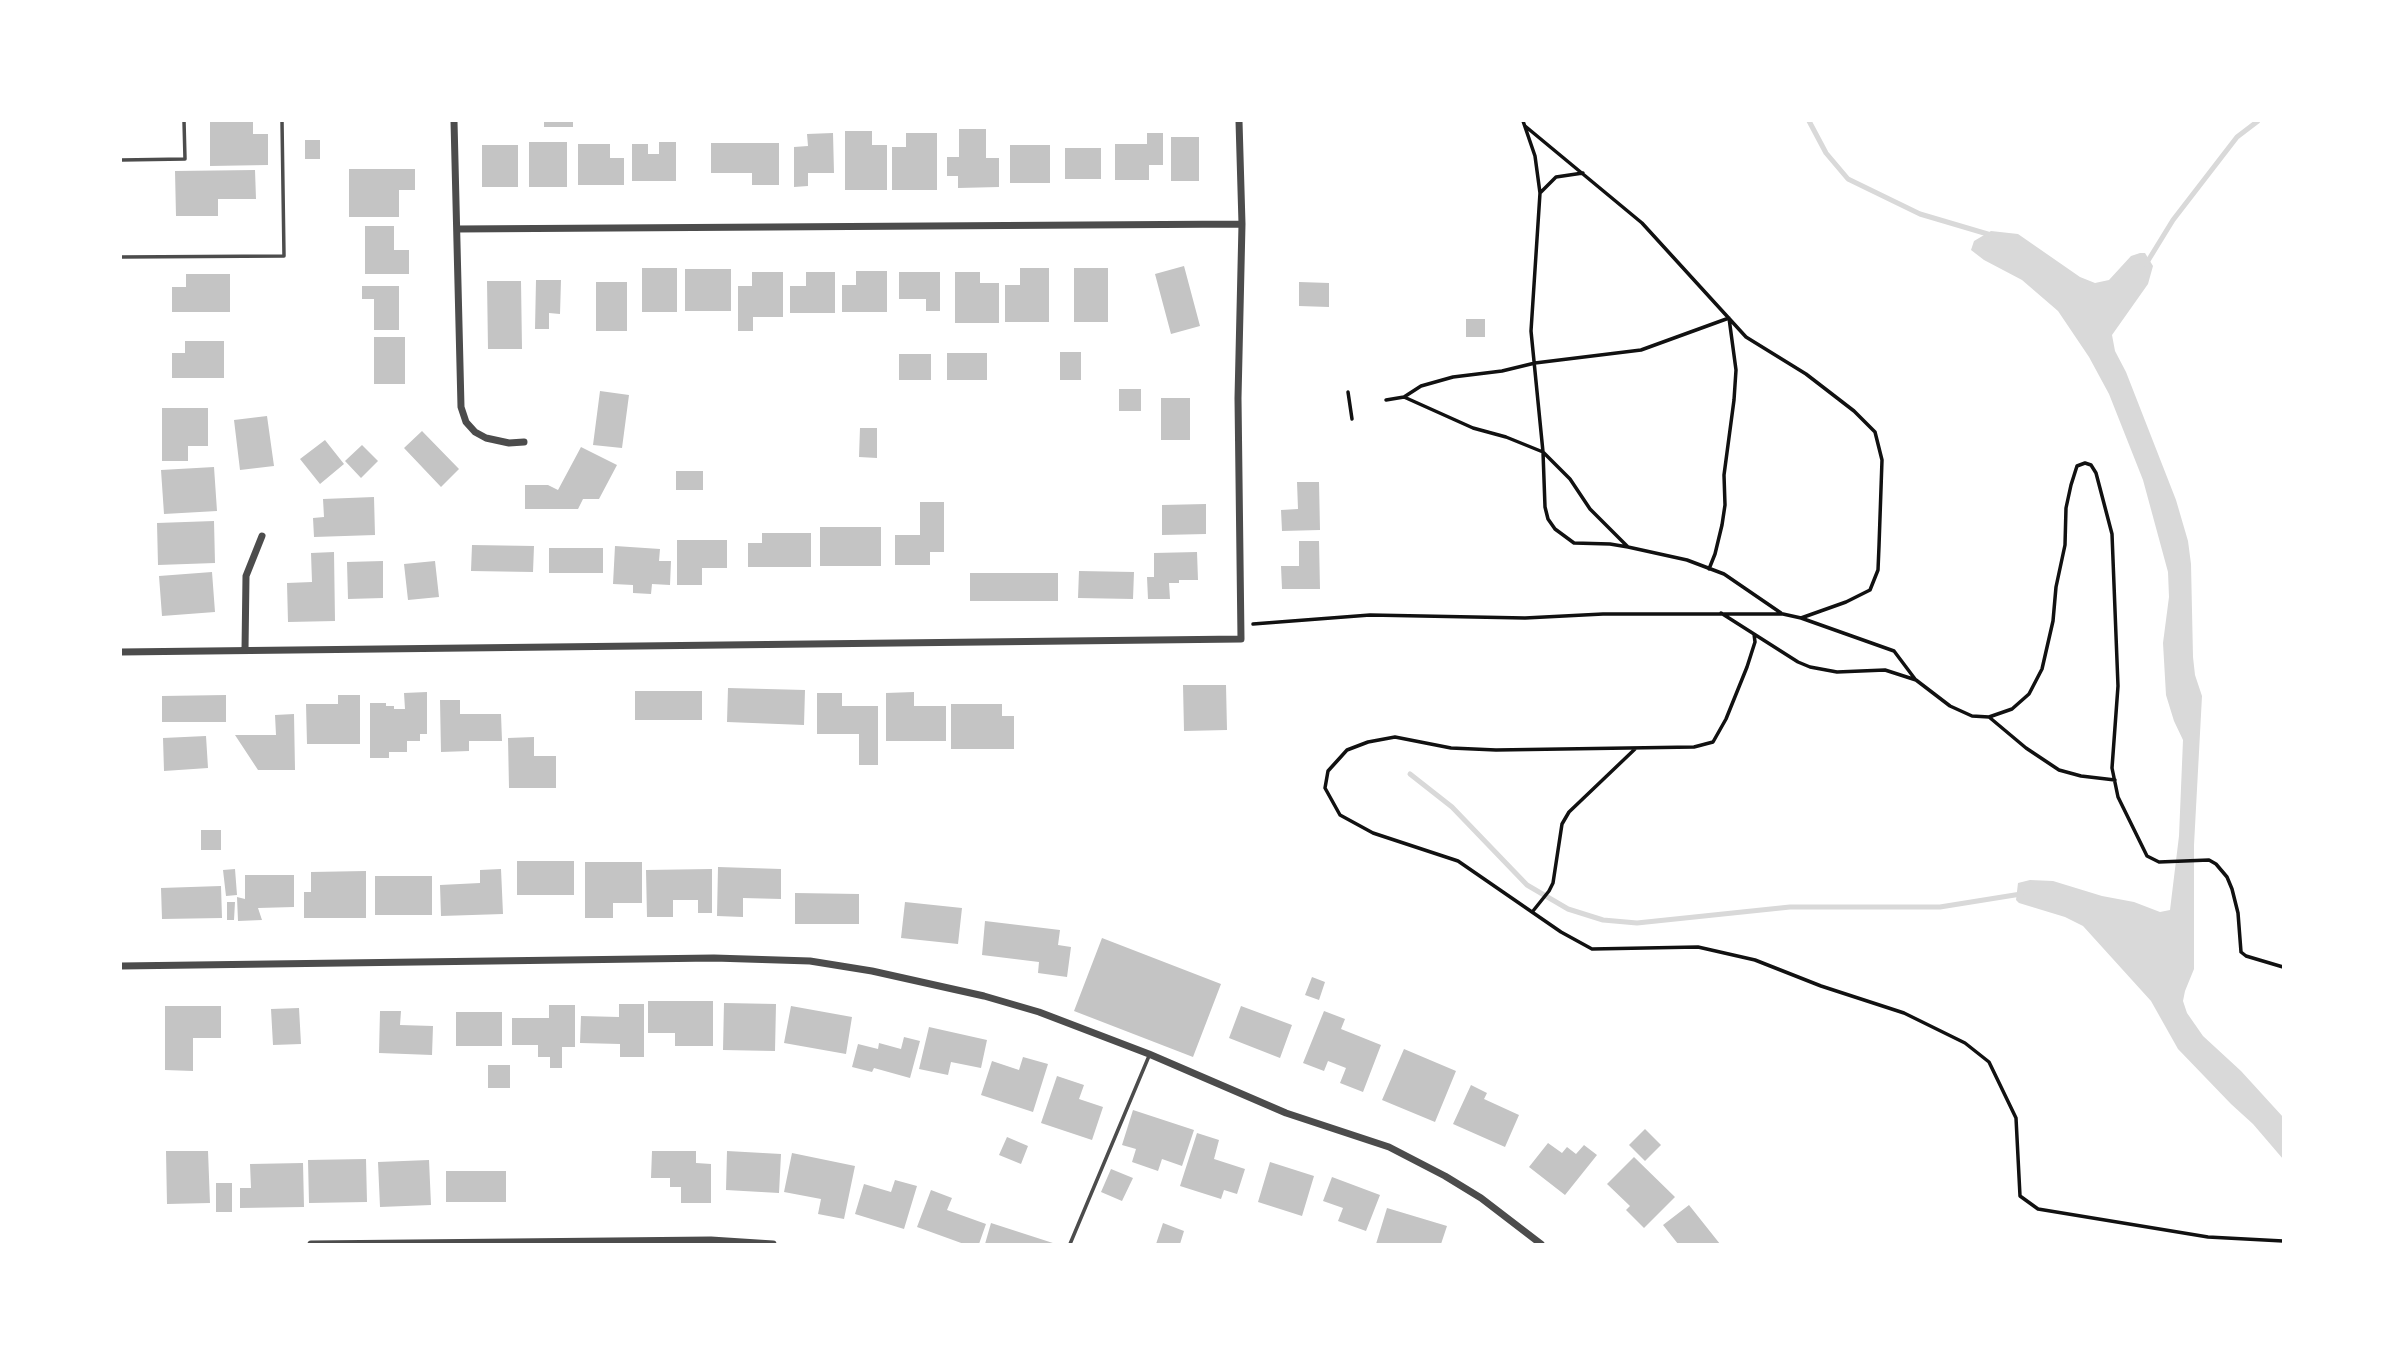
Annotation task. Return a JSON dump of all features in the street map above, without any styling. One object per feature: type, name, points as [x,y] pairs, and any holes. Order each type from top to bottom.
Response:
[{"type":"street","points":[[454,121],[461,407],[466,422],[475,432],[486,438],[509,443],[524,442]]},
{"type":"street","points":[[121,652],[1241,639],[1238,398],[1242,224],[1239,121]]},
{"type":"street","points":[[457,229],[1242,224]]},
{"type":"street","points":[[245,650],[246,576],[262,536]]},
{"type":"street","points":[[121,966],[715,958],[810,961],[872,971],[984,996],[1039,1012],[1150,1054],[1286,1113],[1389,1147],[1445,1175],[1481,1198],[1541,1244]]},
{"type":"street","points":[[311,1244],[711,1240],[773,1244]]},
{"type":"lane","points":[[121,160],[185,159],[184,121]]},
{"type":"lane","points":[[121,257],[284,256],[282,121]]},
{"type":"lane","points":[[1070,1244],[1150,1054]]},
{"type":"path","points":[[1523,121],[1535,156],[1540,193],[1531,331],[1548,519],[1555,529],[1574,543],[1628,547],[1687,560],[1724,574],[1783,614]]},
{"type":"path","points":[[1525,126],[1643,223],[1746,337],[1806,374],[1854,411],[1875,432],[1882,460],[1878,570],[1870,590],[1801,618]]},
{"type":"path","points":[[1540,193],[1556,177],[1585,173]]},
{"type":"path","points":[[1386,400],[1404,397],[1421,386],[1453,377],[1502,371],[1535,363],[1641,350],[1729,318]]},
{"type":"path","points":[[1709,569],[1722,525],[1724,475],[1734,400],[1736,370],[1729,318]]},
{"type":"path","points":[[1348,392],[1352,419]]},
{"type":"path","points":[[1404,397],[1473,428],[1543,452],[1570,480],[1590,509],[1628,547]]},
{"type":"path","points":[[1241,625],[1370,615],[1525,618],[1783,614],[1894,651],[1916,680],[1950,706],[1972,716],[1989,717],[2012,709],[2029,694],[2042,669],[2065,545],[2066,508],[2077,466],[2085,463],[2091,465],[2096,472],[2112,534],[2119,686],[2112,768],[2118,797],[2147,856],[2159,862],[2209,860],[2216,864],[2227,877],[2232,889],[2238,912],[2241,952],[2283,967]]},
{"type":"path","points":[[1721,613],[1810,667],[1837,672],[1885,670],[1916,680]]},
{"type":"path","points":[[1754,634],[1755,642],[1747,667],[1726,719],[1713,742],[1694,747],[1554,750],[1451,748],[1395,737],[1368,741],[1347,750],[1328,771],[1325,788],[1340,814],[1373,833],[1458,861],[1561,932],[1592,948],[1698,947],[1755,960],[1821,986],[1904,1013],[1965,1043],[1989,1062],[2016,1118],[2020,1196],[2038,1209],[2208,1237],[2283,1241]]},
{"type":"path","points":[[1989,717],[2026,748],[2059,770],[2115,780]]},
{"type":"path","points":[[1533,911],[1553,883],[1562,824],[1569,812],[1636,747]]},
{"type":"shaded area","points":[[1991,231],[2018,234],[2080,277],[2095,283],[2109,280],[2131,256],[2140,253],[2145,253],[2153,266],[2148,284],[2112,335],[2115,351],[2126,372],[2176,500],[2188,541],[2191,564],[2193,657],[2202,696],[2194,845],[2194,969],[2183,1001],[2187,1013],[2203,1036],[2241,1071],[2283,1117],[2283,1159],[2253,1124],[2178,1049],[2151,1001],[2083,926],[2016,900],[2018,883],[2030,880],[2053,881],[2102,896],[2134,902],[2160,912],[2170,910],[2179,836],[2183,740],[2166,695],[2163,643],[2169,597],[2168,572],[2143,480],[2109,394],[2089,357],[2058,311],[2022,280],[1971,250],[1974,241]]},
{"type":"building","points":[[210,121],[253,121],[253,134],[268,134],[268,165],[210,166]]},
{"type":"building","points":[[544,121],[573,121],[573,127],[544,127]]},
{"type":"building","points":[[959,129],[986,129],[986,158],[999,158],[999,187],[958,188],[958,176],[947,176],[947,157],[959,157]]},
{"type":"building","points":[[845,131],[872,131],[872,145],[887,145],[887,190],[845,190]]},
{"type":"building","points":[[833,133],[834,173],[808,173],[808,186],[794,187],[794,147],[808,146],[807,134]]},
{"type":"building","points":[[906,133],[937,133],[937,190],[892,190],[892,147],[906,147]]},
{"type":"building","points":[[1147,133],[1163,133],[1163,165],[1149,165],[1149,180],[1115,180],[1115,144],[1147,144]]},
{"type":"building","points":[[1171,137],[1199,137],[1199,181],[1171,181]]},
{"type":"building","points":[[305,140],[320,140],[320,159],[305,159]]},
{"type":"building","points":[[529,142],[567,142],[567,187],[529,187]]},
{"type":"building","points":[[659,142],[676,142],[676,181],[632,181],[632,144],[648,144],[648,154],[659,154]]},
{"type":"building","points":[[711,143],[779,143],[779,185],[752,185],[752,173],[711,173]]},
{"type":"building","points":[[578,144],[610,144],[610,158],[624,158],[624,185],[578,185]]},
{"type":"building","points":[[482,145],[518,145],[518,187],[482,187]]},
{"type":"building","points":[[1010,145],[1050,145],[1050,183],[1010,183]]},
{"type":"building","points":[[1065,148],[1101,148],[1101,179],[1065,179]]},
{"type":"building","points":[[349,169],[415,169],[415,190],[399,190],[399,217],[349,217]]},
{"type":"building","points":[[255,170],[256,199],[218,199],[218,216],[176,216],[175,171]]},
{"type":"building","points":[[365,226],[394,226],[394,250],[409,250],[409,274],[365,274]]},
{"type":"building","points":[[1184,266],[1200,326],[1171,334],[1155,274]]},
{"type":"building","points":[[642,268],[677,268],[677,312],[642,312]]},
{"type":"building","points":[[1020,268],[1049,268],[1049,322],[1005,322],[1005,285],[1020,285]]},
{"type":"building","points":[[1074,268],[1108,268],[1108,322],[1074,322]]},
{"type":"building","points":[[685,269],[731,269],[731,311],[685,311]]},
{"type":"building","points":[[856,271],[887,271],[887,312],[842,312],[842,285],[856,285]]},
{"type":"building","points":[[752,272],[783,272],[783,317],[753,317],[753,331],[738,331],[738,286],[752,286]]},
{"type":"building","points":[[806,272],[835,272],[835,313],[790,313],[790,286],[806,286]]},
{"type":"building","points":[[899,272],[940,272],[940,311],[926,311],[926,299],[899,299]]},
{"type":"building","points":[[955,272],[980,272],[980,283],[999,283],[999,323],[955,323]]},
{"type":"building","points":[[186,274],[230,274],[230,312],[172,312],[172,287],[186,287]]},
{"type":"building","points":[[536,280],[561,280],[560,314],[549,313],[549,329],[535,329]]},
{"type":"building","points":[[487,281],[521,281],[522,349],[488,349]]},
{"type":"building","points":[[596,282],[627,282],[627,331],[596,331]]},
{"type":"building","points":[[1299,282],[1329,283],[1329,307],[1299,306]]},
{"type":"building","points":[[362,286],[399,286],[399,330],[374,330],[374,299],[362,299]]},
{"type":"building","points":[[1466,319],[1485,319],[1485,337],[1466,337]]},
{"type":"building","points":[[374,337],[405,337],[405,384],[374,384]]},
{"type":"building","points":[[185,341],[224,341],[224,378],[172,378],[172,353],[185,353]]},
{"type":"building","points":[[1060,352],[1081,352],[1081,380],[1060,380]]},
{"type":"building","points":[[947,353],[987,353],[987,380],[947,380]]},
{"type":"building","points":[[899,354],[931,354],[931,380],[899,380]]},
{"type":"building","points":[[1119,389],[1141,389],[1141,411],[1119,411]]},
{"type":"building","points":[[600,391],[629,395],[622,448],[593,445]]},
{"type":"building","points":[[1161,398],[1190,398],[1190,440],[1161,440]]},
{"type":"building","points":[[162,408],[208,408],[208,446],[188,446],[188,461],[162,461]]},
{"type":"building","points":[[267,416],[274,466],[240,470],[234,420]]},
{"type":"building","points":[[860,428],[877,428],[877,458],[859,457]]},
{"type":"building","points":[[422,431],[459,469],[441,487],[404,448]]},
{"type":"building","points":[[325,440],[344,464],[320,484],[300,459]]},
{"type":"building","points":[[362,445],[378,461],[361,478],[345,461]]},
{"type":"building","points":[[581,447],[617,465],[599,499],[583,499],[578,509],[525,509],[525,485],[548,485],[558,490]]},
{"type":"building","points":[[214,467],[217,511],[164,514],[161,470]]},
{"type":"building","points":[[676,471],[703,471],[703,490],[676,490]]},
{"type":"building","points":[[1297,482],[1319,482],[1320,530],[1282,531],[1281,510],[1298,509]]},
{"type":"building","points":[[374,497],[375,535],[314,537],[313,518],[324,517],[323,499]]},
{"type":"building","points":[[920,502],[944,502],[944,552],[930,552],[930,565],[895,565],[895,535],[920,535]]},
{"type":"building","points":[[1206,504],[1206,534],[1162,535],[1162,505]]},
{"type":"building","points":[[214,521],[215,563],[158,565],[157,523]]},
{"type":"building","points":[[820,527],[881,527],[881,566],[820,566]]},
{"type":"building","points":[[762,533],[811,533],[811,567],[748,567],[748,543],[762,543]]},
{"type":"building","points":[[677,540],[727,540],[727,568],[702,568],[702,585],[677,585]]},
{"type":"building","points":[[1299,541],[1319,541],[1320,589],[1282,589],[1281,566],[1299,566]]},
{"type":"building","points":[[472,545],[534,546],[533,572],[471,571]]},
{"type":"building","points":[[615,546],[660,549],[659,561],[671,561],[670,585],[652,584],[651,594],[633,593],[633,585],[613,584]]},
{"type":"building","points":[[549,548],[603,548],[603,573],[549,573]]},
{"type":"building","points":[[334,552],[335,621],[288,622],[287,583],[312,582],[311,553]]},
{"type":"building","points":[[1197,552],[1198,580],[1169,583],[1170,599],[1148,599],[1147,577],[1154,577],[1154,553]]},
{"type":"building","points":[[383,561],[383,598],[348,599],[347,562]]},
{"type":"building","points":[[435,561],[439,597],[408,600],[404,564]]},
{"type":"building","points":[[1079,571],[1134,572],[1133,599],[1078,598]]},
{"type":"building","points":[[212,572],[215,612],[162,616],[159,576]]},
{"type":"building","points":[[970,573],[1058,573],[1058,601],[970,601]]},
{"type":"building","points":[[1183,685],[1226,685],[1227,730],[1184,731]]},
{"type":"building","points":[[728,688],[805,690],[804,725],[727,722]]},
{"type":"building","points":[[635,691],[702,691],[702,720],[635,720]]},
{"type":"building","points":[[427,692],[427,734],[420,734],[420,741],[407,741],[407,752],[389,752],[389,758],[370,758],[370,703],[386,703],[386,706],[394,706],[394,709],[405,709],[404,693]]},
{"type":"building","points":[[914,692],[914,706],[946,706],[946,741],[886,741],[886,693]]},
{"type":"building","points":[[817,693],[842,693],[842,706],[878,706],[878,765],[859,765],[859,734],[817,734]]},
{"type":"building","points":[[226,695],[226,722],[162,722],[162,696]]},
{"type":"building","points":[[338,695],[360,695],[360,744],[307,744],[306,704],[338,704]]},
{"type":"building","points":[[440,700],[460,700],[460,714],[501,714],[502,741],[469,741],[469,751],[441,752]]},
{"type":"building","points":[[951,704],[1002,704],[1002,716],[1014,716],[1014,749],[951,749]]},
{"type":"building","points":[[294,714],[295,770],[258,770],[235,735],[276,735],[275,715]]},
{"type":"building","points":[[206,736],[208,768],[164,771],[163,738]]},
{"type":"building","points":[[534,737],[534,756],[556,756],[556,788],[509,788],[508,738]]},
{"type":"building","points":[[201,830],[221,830],[221,850],[201,850]]},
{"type":"building","points":[[517,861],[574,861],[574,895],[517,895]]},
{"type":"building","points":[[585,862],[642,862],[642,903],[613,903],[613,918],[585,918]]},
{"type":"building","points":[[718,867],[781,869],[781,899],[743,898],[743,917],[717,916]]},
{"type":"building","points":[[235,869],[237,895],[226,896],[223,870]]},
{"type":"building","points":[[501,869],[503,914],[441,916],[440,885],[480,883],[480,870]]},
{"type":"building","points":[[712,869],[712,913],[698,913],[698,900],[673,900],[673,917],[647,917],[646,870]]},
{"type":"building","points":[[366,871],[366,918],[304,918],[304,892],[311,892],[311,872]]},
{"type":"building","points":[[245,875],[294,875],[294,907],[258,908],[262,920],[238,921],[237,897],[245,899]]},
{"type":"building","points":[[375,876],[432,876],[432,915],[375,915]]},
{"type":"building","points":[[221,886],[222,918],[162,919],[161,888]]},
{"type":"building","points":[[795,893],[859,894],[859,924],[795,924]]},
{"type":"building","points":[[227,902],[235,902],[234,920],[227,920]]},
{"type":"building","points":[[905,902],[962,908],[958,944],[901,938]]},
{"type":"building","points":[[985,921],[1060,930],[1058,945],[1071,947],[1067,977],[1038,973],[1039,962],[982,955]]},
{"type":"building","points":[[1102,938],[1221,984],[1193,1057],[1074,1011]]},
{"type":"building","points":[[1312,977],[1325,982],[1319,1000],[1305,995]]},
{"type":"building","points":[[648,1001],[713,1001],[713,1046],[675,1046],[675,1033],[648,1033]]},
{"type":"building","points":[[724,1003],[776,1004],[775,1051],[723,1050]]},
{"type":"building","points":[[619,1004],[644,1004],[644,1057],[620,1057],[620,1044],[580,1043],[581,1016],[619,1017]]},
{"type":"building","points":[[549,1005],[575,1005],[575,1047],[562,1047],[562,1068],[550,1068],[550,1057],[538,1057],[538,1045],[512,1045],[512,1018],[549,1018]]},
{"type":"building","points":[[165,1006],[221,1006],[221,1038],[193,1038],[193,1071],[165,1070]]},
{"type":"building","points":[[791,1006],[852,1017],[846,1054],[784,1043]]},
{"type":"building","points":[[1241,1006],[1292,1025],[1280,1058],[1229,1038]]},
{"type":"building","points":[[299,1008],[301,1044],[273,1045],[271,1009]]},
{"type":"building","points":[[380,1011],[401,1011],[400,1025],[433,1026],[432,1055],[379,1053]]},
{"type":"building","points":[[1324,1011],[1345,1019],[1341,1029],[1381,1045],[1363,1092],[1340,1083],[1346,1068],[1328,1061],[1324,1071],[1303,1063]]},
{"type":"building","points":[[456,1012],[502,1012],[502,1046],[456,1046]]},
{"type":"building","points":[[929,1027],[987,1040],[981,1068],[951,1062],[948,1075],[919,1069]]},
{"type":"building","points":[[904,1037],[920,1041],[910,1078],[874,1068],[872,1072],[852,1067],[858,1044],[878,1049],[879,1043],[901,1049]]},
{"type":"building","points":[[1404,1049],[1456,1071],[1435,1122],[1382,1100]]},
{"type":"building","points":[[1023,1057],[1048,1064],[1033,1112],[981,1095],[992,1061],[1019,1070]]},
{"type":"building","points":[[488,1065],[510,1065],[510,1088],[488,1088]]},
{"type":"building","points":[[1057,1076],[1084,1085],[1079,1099],[1103,1107],[1092,1140],[1041,1123]]},
{"type":"building","points":[[1471,1085],[1487,1093],[1484,1099],[1519,1115],[1505,1147],[1453,1124]]},
{"type":"building","points":[[1133,1110],[1194,1130],[1182,1166],[1162,1159],[1158,1171],[1132,1162],[1136,1149],[1122,1145]]},
{"type":"building","points":[[1645,1129],[1661,1145],[1645,1161],[1629,1145]]},
{"type":"building","points":[[1197,1133],[1219,1140],[1214,1159],[1245,1169],[1237,1194],[1224,1190],[1221,1199],[1180,1186]]},
{"type":"building","points":[[1007,1137],[1028,1146],[1021,1164],[999,1155]]},
{"type":"building","points":[[1548,1143],[1562,1153],[1567,1147],[1576,1154],[1584,1145],[1597,1155],[1565,1195],[1529,1167]]},
{"type":"building","points":[[166,1151],[208,1151],[210,1203],[167,1204]]},
{"type":"building","points":[[652,1151],[696,1151],[696,1163],[711,1164],[711,1203],[681,1203],[681,1187],[670,1187],[670,1178],[651,1178]]},
{"type":"building","points":[[727,1151],[781,1154],[779,1193],[726,1190]]},
{"type":"building","points":[[792,1153],[855,1166],[844,1219],[818,1214],[821,1199],[784,1192]]},
{"type":"building","points":[[1634,1157],[1675,1197],[1644,1228],[1626,1210],[1630,1206],[1607,1184]]},
{"type":"building","points":[[366,1159],[367,1202],[309,1203],[308,1160]]},
{"type":"building","points":[[429,1160],[431,1205],[380,1207],[378,1162]]},
{"type":"building","points":[[1270,1162],[1314,1176],[1302,1216],[1258,1202]]},
{"type":"building","points":[[303,1163],[304,1207],[240,1208],[240,1188],[251,1188],[250,1164]]},
{"type":"building","points":[[1111,1169],[1133,1178],[1122,1201],[1101,1192]]},
{"type":"building","points":[[446,1171],[506,1171],[506,1202],[446,1202]]},
{"type":"building","points":[[1332,1177],[1380,1195],[1366,1231],[1338,1221],[1343,1208],[1323,1201]]},
{"type":"building","points":[[895,1180],[917,1186],[904,1229],[855,1214],[864,1184],[891,1192]]},
{"type":"building","points":[[216,1183],[232,1183],[232,1212],[216,1212]]},
{"type":"building","points":[[931,1190],[952,1198],[947,1210],[986,1224],[979,1244],[964,1244],[917,1227]]},
{"type":"building","points":[[1689,1205],[1720,1244],[1678,1244],[1663,1225]]},
{"type":"building","points":[[1387,1208],[1447,1226],[1441,1244],[1376,1244]]},
{"type":"building","points":[[991,1223],[1056,1244],[985,1244]]},
{"type":"building","points":[[1163,1223],[1184,1231],[1180,1244],[1156,1244]]},
{"type":"waterway","points":[[1809,121],[1826,153],[1848,179],[1920,214],[1991,235]]},
{"type":"waterway","points":[[2146,264],[2173,220],[2237,137],[2258,121]]},
{"type":"waterway","points":[[1410,774],[1452,807],[1527,885],[1568,909],[1603,920],[1637,923],[1790,907],[1940,907],[2021,894]]}]
